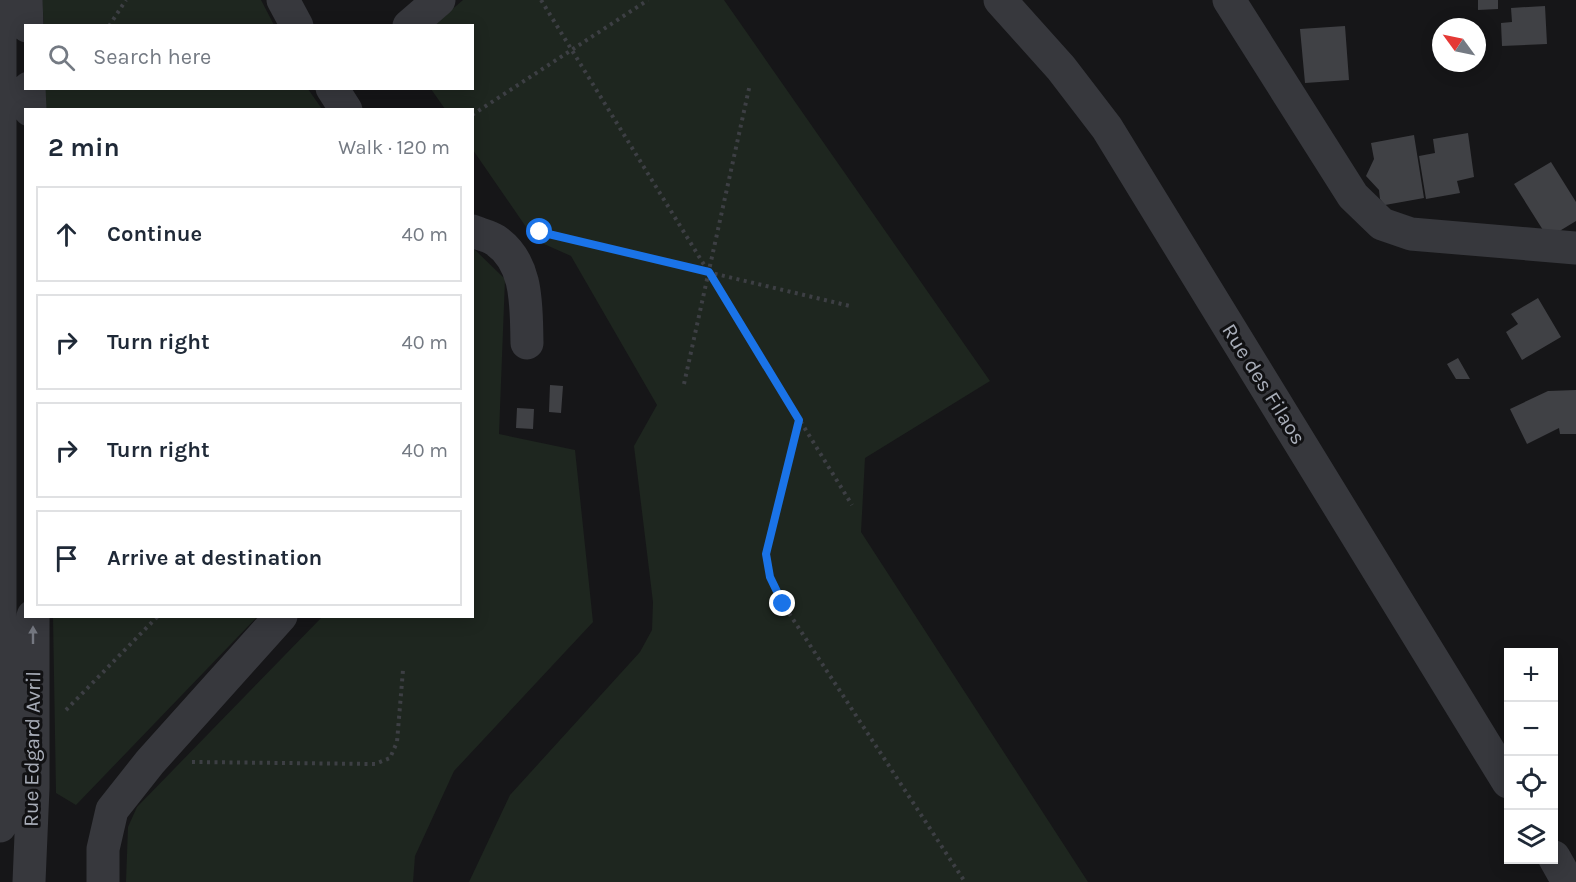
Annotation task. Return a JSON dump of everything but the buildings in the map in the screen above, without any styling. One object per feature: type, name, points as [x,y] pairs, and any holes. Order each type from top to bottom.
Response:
[{"type":"street","name":"Rue Edgard Avril","points":[[0,0],[0,826]]},
{"type":"street","points":[[26,0],[27,24]]},
{"type":"street","points":[[283,0],[296,24]]},
{"type":"street","points":[[411,24],[439,0]]},
{"type":"street","name":"Rue des Filaos","points":[[1000,0],[1061,68],[1107,128],[1504,774]]},
{"type":"street","points":[[1229,0],[1353,196],[1382,224],[1411,234],[1576,248]]},
{"type":"street","points":[[29,90],[30,108]]},
{"type":"street","points":[[484,236],[513,261],[526,290],[527,343]]},
{"type":"street","name":"Rue Edgard Avril","points":[[29,882],[33,788],[33,618]]},
{"type":"street","points":[[103,882],[103,849],[112,810],[150,762],[279,618]]},
{"type":"street","points":[[0,786],[33,788]]},
{"type":"street","points":[[1558,864],[1568,882]]},
{"type":"path","points":[[110,24],[126,0]]},
{"type":"path","points":[[541,0],[852,505]]},
{"type":"path","points":[[474,114],[648,0]]},
{"type":"path","points":[[684,384],[750,84]]},
{"type":"path","points":[[484,236],[540,232],[850,306]]},
{"type":"path","points":[[799,420],[766,554],[770,577],[783,604],[965,882]]},
{"type":"path","points":[[66,710],[156,618]]},
{"type":"path","points":[[150,762],[375,764],[390,758],[397,742],[404,670]]},
{"type":"shaded area","points":[[42,0],[261,0],[273,24],[44,24]]},
{"type":"shaded area","points":[[463,0],[724,0],[990,381],[865,458],[861,532],[1088,882],[469,882],[510,795],[640,652],[652,630],[653,602],[634,446],[657,405],[571,256],[535,240],[474,151],[474,108],[444,108],[432,90],[474,90],[474,24],[435,24]]},
{"type":"shaded area","points":[[45,90],[309,90],[321,108],[45,108]]},
{"type":"shaded area","points":[[474,249],[505,279],[499,434],[575,450],[593,622],[454,771],[415,856],[413,882],[126,882],[128,827],[137,807],[321,618],[474,618]]},
{"type":"shaded area","points":[[53,618],[256,618],[76,805],[56,793]]},
{"type":"route","points":[[540,232],[709,272],[799,420],[766,554],[770,577],[783,604]]}]
